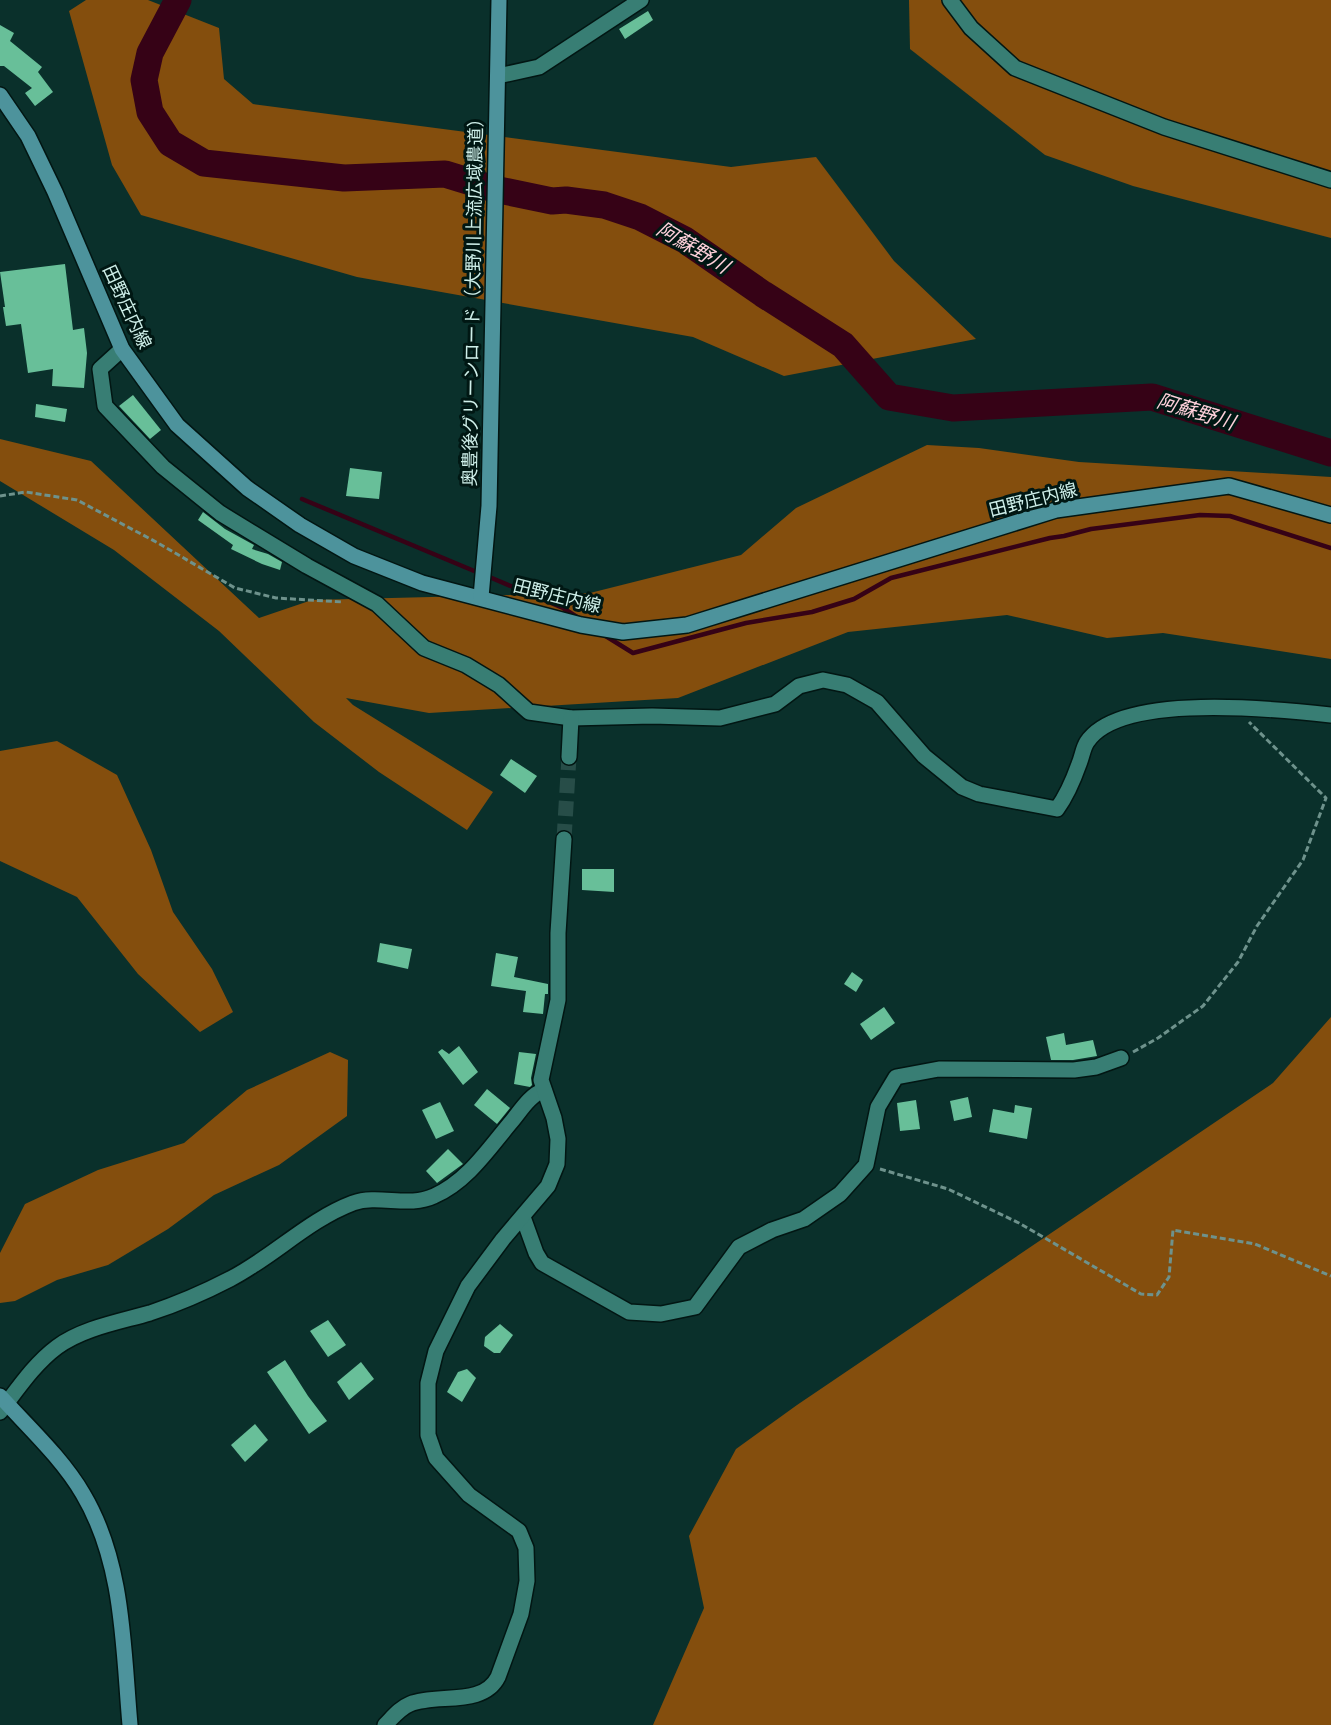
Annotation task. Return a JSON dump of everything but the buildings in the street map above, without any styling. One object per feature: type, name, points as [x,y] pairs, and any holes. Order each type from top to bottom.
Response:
[{"type":"main road","name":"奥豊後グリーンロード（大野川上流広域農道）","points":[[481,597],[489,506],[499,0]]},
{"type":"main road","name":"田野庄内線","points":[[0,95],[28,136],[122,348],[177,425],[247,488],[300,525],[354,556],[422,583],[581,624],[623,632],[687,625],[1056,510],[1229,486],[1331,515]]},
{"type":"main road","points":[[2,1404],[69,1473],[97,1521],[108,1554],[117,1595],[130,1725]]},
{"type":"street","points":[[498,76],[539,67],[641,0]]},
{"type":"street","points":[[950,0],[971,28],[1015,68],[1164,127],[1331,180]]},
{"type":"street","points":[[122,348],[100,369],[105,406],[163,467],[220,513],[377,604],[424,648],[465,664],[499,685],[529,712],[572,718],[720,717],[774,704],[799,686],[823,680],[847,685],[877,702],[924,756],[962,788],[979,794],[1057,809],[1069,792],[1087,742],[1107,725],[1139,713],[1177,709],[1271,709],[1331,715]]},
{"type":"street","points":[[569,757],[572,718]]},
{"type":"street","points":[[385,1725],[402,1708],[412,1703],[472,1696],[488,1691],[498,1677],[521,1614],[527,1581],[526,1548],[522,1535],[514,1526],[469,1495],[436,1458],[431,1446],[427,1422],[428,1383],[436,1351],[446,1327],[475,1276],[548,1186],[557,1164],[558,1139],[541,1080],[558,1000],[558,933],[564,839]]},
{"type":"street","points":[[523,1217],[542,1263],[629,1312],[661,1314],[695,1307],[739,1247],[772,1230],[804,1219],[840,1194],[866,1165],[878,1107],[896,1077],[939,1069],[1074,1070],[1096,1067],[1121,1058]]},
{"type":"street","points":[[2,1404],[42,1361],[70,1339],[153,1312],[229,1280],[323,1218],[356,1202],[421,1201],[435,1196],[458,1182],[535,1094],[544,1090]]},
{"type":"path","points":[[0,496],[26,492],[77,500],[158,543],[235,588],[276,598],[345,602]]},
{"type":"path","points":[[1121,1058],[1158,1038],[1203,1006],[1238,962],[1257,926],[1303,860],[1326,798],[1236,709]]},
{"type":"path","points":[[866,1165],[948,1189],[1019,1223],[1141,1294],[1157,1295],[1169,1277],[1173,1230],[1255,1244],[1331,1276]]},
{"type":"shaded area","points":[[86,0],[148,0],[219,28],[224,79],[253,104],[731,167],[816,157],[894,261],[976,339],[784,376],[693,337],[357,277],[141,215],[112,165],[69,11]]},
{"type":"shaded area","points":[[909,0],[1331,0],[1331,238],[1133,186],[1045,155],[910,49]]},
{"type":"shaded area","points":[[0,439],[91,461],[259,618],[312,600],[590,593],[741,555],[796,508],[927,445],[979,448],[1079,462],[1331,477],[1331,659],[1163,633],[1107,638],[1007,615],[848,632],[678,698],[429,713],[346,698],[353,705],[493,792],[467,830],[379,772],[314,722],[219,631],[114,550],[0,481]]},
{"type":"shaded area","points":[[57,741],[117,775],[151,850],[173,912],[212,969],[233,1012],[200,1032],[138,974],[77,897],[0,861],[0,751]]},
{"type":"shaded area","points":[[1331,1017],[1331,1725],[653,1725],[704,1608],[689,1536],[736,1449],[797,1405],[1273,1083]]},
{"type":"shaded area","points":[[330,1052],[348,1060],[347,1116],[279,1165],[214,1195],[168,1229],[108,1265],[57,1280],[15,1301],[0,1303],[0,1253],[25,1204],[98,1170],[184,1143],[247,1090]]},
{"type":"waterway","name":"阿蘇野川","points":[[178,0],[150,53],[144,80],[150,112],[170,143],[204,163],[344,178],[445,174],[494,189],[552,201],[566,200],[604,205],[640,217],[685,240],[763,294],[843,345],[889,397],[953,408],[1152,397],[1331,453]]},
{"type":"waterway","points":[[302,499],[479,573]]},
{"type":"waterway","points":[[604,635],[633,653],[746,623],[812,612],[854,599],[891,578],[1050,538],[1091,529],[1200,515],[1230,516],[1331,548]]},
{"type":"waterway","points":[[487,576],[563,608],[580,619]]},
{"type":"tunnel","points":[[564,839],[569,757]]}]
